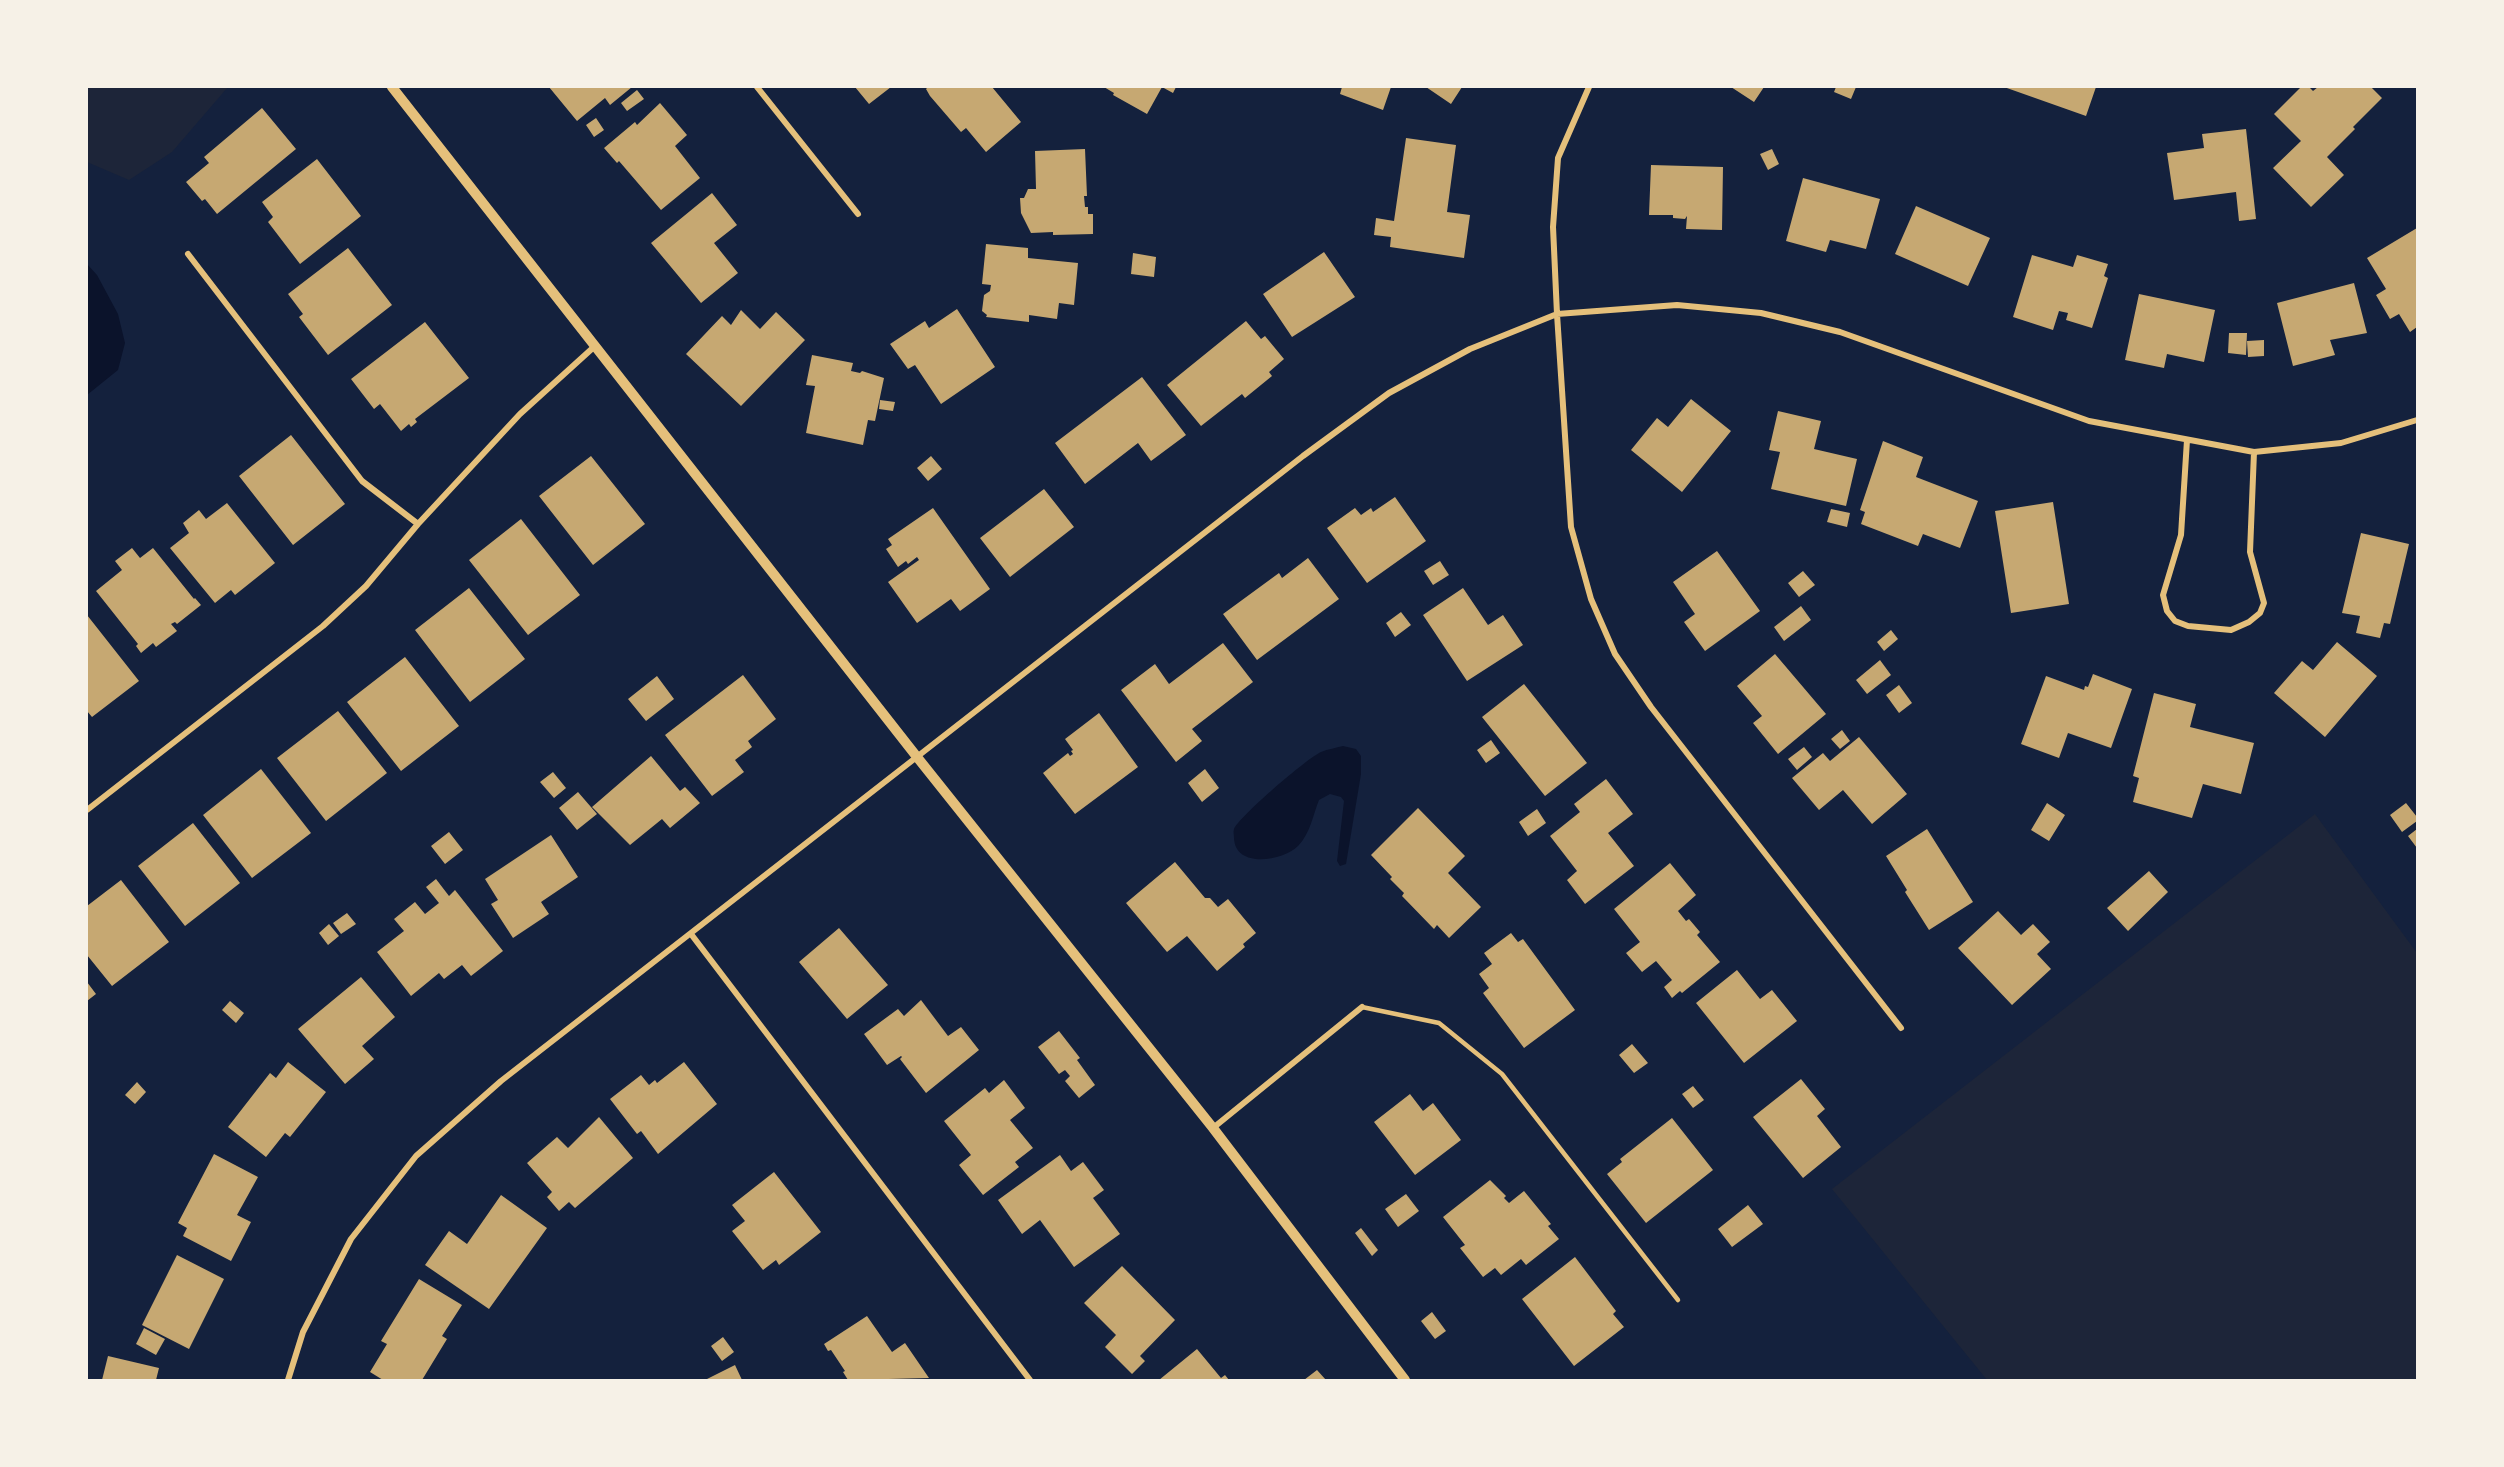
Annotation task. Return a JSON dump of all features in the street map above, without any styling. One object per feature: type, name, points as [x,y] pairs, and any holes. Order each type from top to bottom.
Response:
[{"type":"street","points":[[392,87],[917,757],[1213,1128],[1405,1380]]},
{"type":"street","points":[[757,87],[858,214]]},
{"type":"street","points":[[1589,87],[1558,158],[1553,226],[1571,527],[1591,599],[1615,654],[1651,707],[1900,1028]]},
{"type":"street","points":[[188,254],[362,481],[418,524]]},
{"type":"street","points":[[288,1380],[303,1332],[351,1239],[416,1156],[501,1081],[1303,456],[1389,393],[1470,349],[1557,314],[1677,305],[1761,313],[1840,332],[2089,421],[2254,452],[2341,443],[2417,420]]},
{"type":"street","points":[[87,810],[323,626],[366,586],[418,524],[520,414],[595,346]]},
{"type":"street","points":[[2187,440],[2181,536],[2163,595],[2175,621],[2188,626],[2231,630],[2249,622],[2260,613],[2264,603],[2250,552],[2254,452]]},
{"type":"street","points":[[691,934],[1030,1380]]},
{"type":"street","points":[[1213,1128],[1362,1007]]},
{"type":"lane","points":[[1362,1007],[1439,1023],[1502,1074],[1678,1300]]},
{"type":"shaded area","points":[[87,87],[228,87],[172,152],[129,180],[87,162]]},
{"type":"shaded area","points":[[87,264],[97,275],[118,314],[125,343],[118,370],[87,395]]},
{"type":"shaded area","points":[[1343,746],[1356,749],[1361,756],[1361,774],[1346,864],[1340,866],[1337,861],[1344,801],[1341,797],[1330,794],[1319,800],[1306,836],[1291,851],[1261,859],[1242,854],[1236,848],[1234,829],[1248,812],[1313,757],[1324,751]]},
{"type":"shaded area","points":[[2315,814],[2417,953],[2417,1380],[1987,1380],[1832,1189]]},
{"type":"building","points":[[549,87],[632,87],[610,105],[605,98],[577,121]]},
{"type":"building","points":[[855,87],[891,87],[869,104]]},
{"type":"building","points":[[928,87],[992,87],[1021,122],[986,152],[966,128],[961,132],[930,96],[926,89]]},
{"type":"building","points":[[1104,87],[1162,87],[1147,114],[1113,95],[1114,93]]},
{"type":"building","points":[[1162,87],[1176,87],[1173,93]]},
{"type":"building","points":[[1342,87],[1391,87],[1383,110],[1340,94]]},
{"type":"building","points":[[1426,87],[1462,87],[1451,104]]},
{"type":"building","points":[[1731,87],[1764,87],[1754,102]]},
{"type":"building","points":[[1836,87],[1856,87],[1851,99],[1834,92]]},
{"type":"building","points":[[2004,87],[2096,87],[2086,116]]},
{"type":"building","points":[[2301,87],[2309,87],[2313,91],[2318,87],[2371,87],[2382,98],[2327,157],[2344,175],[2311,207],[2273,168],[2301,141],[2274,114]]},
{"type":"building","points":[[637,90],[644,99],[627,111],[621,103]]},
{"type":"building","points":[[660,103],[687,135],[675,146],[700,178],[661,210],[619,161],[617,163],[604,148],[635,122],[637,125]]},
{"type":"building","points":[[262,108],[296,149],[217,214],[205,199],[202,201],[186,182],[209,163],[204,157]]},
{"type":"building","points":[[596,118],[604,130],[594,137],[586,125]]},
{"type":"building","points":[[2246,129],[2256,219],[2239,221],[2236,192],[2174,200],[2167,153],[2204,148],[2202,134]]},
{"type":"building","points":[[1406,138],[1456,145],[1447,212],[1470,215],[1464,258],[1390,247],[1391,237],[1374,235],[1376,218],[1394,221]]},
{"type":"building","points":[[1085,149],[1087,196],[1084,196],[1085,207],[1088,207],[1088,214],[1093,214],[1093,234],[1031,233],[1021,213],[1020,198],[1024,198],[1028,189],[1036,189],[1035,151]]},
{"type":"building","points":[[1772,149],[1779,164],[1768,170],[1760,154]]},
{"type":"building","points":[[317,159],[361,216],[300,264],[268,222],[273,217],[262,202]]},
{"type":"building","points":[[1651,165],[1723,167],[1722,230],[1686,229],[1687,216],[1685,219],[1673,218],[1673,215],[1649,215]]},
{"type":"building","points":[[1803,178],[1880,199],[1866,249],[1830,240],[1826,252],[1786,241]]},
{"type":"building","points":[[712,193],[737,225],[714,243],[738,273],[701,303],[651,243]]},
{"type":"building","points":[[1916,206],[1990,238],[1968,286],[1895,254]]},
{"type":"building","points":[[2417,228],[2417,327],[2410,332],[2399,314],[2390,319],[2376,295],[2386,289],[2367,258]]},
{"type":"building","points":[[986,244],[1028,248],[1028,258],[1078,263],[1074,305],[1059,303],[1057,319],[1029,315],[1029,322],[986,317],[987,315],[982,311],[984,295],[990,291],[991,285],[982,284]]},
{"type":"building","points":[[348,248],[392,305],[328,355],[299,317],[303,314],[288,294]]},
{"type":"building","points":[[1324,252],[1355,297],[1292,337],[1263,294]]},
{"type":"building","points":[[1133,253],[1156,257],[1154,277],[1131,274]]},
{"type":"building","points":[[2032,255],[2073,267],[2077,255],[2108,264],[2104,276],[2108,278],[2092,328],[2066,320],[2068,313],[2059,311],[2053,330],[2013,317]]},
{"type":"building","points":[[2354,283],[2367,333],[2330,340],[2335,355],[2293,366],[2277,303]]},
{"type":"building","points":[[2139,294],[2215,310],[2204,362],[2167,354],[2164,368],[2125,360]]},
{"type":"building","points":[[957,309],[995,367],[941,404],[915,365],[908,369],[890,344],[925,321],[929,328]]},
{"type":"building","points":[[741,310],[760,329],[776,312],[805,340],[741,406],[686,354],[722,316],[731,325]]},
{"type":"building","points":[[1246,321],[1261,339],[1265,336],[1284,359],[1269,372],[1272,376],[1245,398],[1242,394],[1201,426],[1167,385]]},
{"type":"building","points":[[425,322],[469,378],[415,419],[417,422],[411,427],[409,424],[401,431],[380,404],[374,409],[351,379]]},
{"type":"building","points":[[2229,333],[2247,333],[2246,355],[2228,353]]},
{"type":"building","points":[[2264,340],[2264,356],[2248,357],[2247,341]]},
{"type":"building","points":[[812,355],[853,363],[851,371],[860,373],[862,371],[884,378],[875,421],[868,420],[863,445],[806,433],[815,386],[806,385]]},
{"type":"building","points":[[1142,377],[1186,435],[1151,461],[1138,443],[1085,484],[1055,443]]},
{"type":"building","points":[[1691,399],[1731,431],[1682,492],[1631,450],[1657,418],[1668,427]]},
{"type":"building","points":[[880,400],[895,402],[893,411],[879,409]]},
{"type":"building","points":[[1778,411],[1821,421],[1814,449],[1857,459],[1846,506],[1771,489],[1780,452],[1769,450]]},
{"type":"building","points":[[291,435],[345,504],[293,545],[239,476]]},
{"type":"building","points":[[1883,441],[1923,457],[1916,477],[1978,501],[1960,548],[1923,534],[1918,546],[1861,524],[1865,512],[1860,510]]},
{"type":"building","points":[[591,456],[645,524],[593,565],[539,496]]},
{"type":"building","points":[[931,456],[942,469],[928,481],[917,468]]},
{"type":"building","points":[[1044,489],[1074,527],[1010,577],[980,538]]},
{"type":"building","points":[[1395,497],[1426,541],[1367,583],[1327,528],[1355,508],[1361,515],[1371,508],[1373,512]]},
{"type":"building","points":[[2053,502],[2069,604],[2011,613],[1995,511]]},
{"type":"building","points":[[227,503],[275,563],[235,595],[231,590],[215,603],[170,548],[189,533],[183,523],[199,510],[206,519]]},
{"type":"building","points":[[933,508],[990,589],[960,611],[951,599],[917,623],[888,582],[919,560],[917,557],[908,564],[906,561],[898,567],[886,549],[892,545],[888,539]]},
{"type":"building","points":[[1831,509],[1850,513],[1847,527],[1827,522]]},
{"type":"building","points":[[521,519],[580,595],[528,635],[469,560]]},
{"type":"building","points":[[2361,533],[2409,544],[2390,624],[2384,623],[2380,638],[2356,633],[2360,616],[2342,613]]},
{"type":"building","points":[[132,548],[140,558],[153,548],[201,605],[177,624],[175,622],[171,624],[177,631],[156,647],[153,643],[141,653],[136,646],[138,644],[96,591],[122,570],[115,561]]},
{"type":"building","points":[[1717,551],[1760,611],[1705,651],[1684,622],[1695,614],[1673,582]]},
{"type":"building","points":[[1308,558],[1339,599],[1257,660],[1223,614],[1279,573],[1282,578]]},
{"type":"building","points":[[1440,561],[1449,575],[1433,585],[1424,571]]},
{"type":"building","points":[[1803,571],[1815,585],[1799,597],[1788,583]]},
{"type":"building","points":[[469,588],[525,659],[470,702],[415,630]]},
{"type":"building","points":[[1463,588],[1488,625],[1503,615],[1523,645],[1467,681],[1423,615]]},
{"type":"building","points":[[1801,606],[1811,620],[1784,641],[1774,627]]},
{"type":"building","points":[[1401,612],[1411,625],[1395,637],[1386,623]]},
{"type":"building","points":[[87,615],[139,681],[92,717],[87,711]]},
{"type":"building","points":[[1891,630],[1898,639],[1884,651],[1877,642]]},
{"type":"building","points":[[2337,642],[2377,676],[2325,737],[2274,693],[2302,661],[2313,670]]},
{"type":"building","points":[[1223,643],[1253,682],[1192,729],[1202,741],[1176,762],[1121,690],[1155,664],[1169,684]]},
{"type":"building","points":[[1775,654],[1826,714],[1778,754],[1753,723],[1762,716],[1737,686]]},
{"type":"building","points":[[405,657],[459,726],[401,771],[347,702]]},
{"type":"building","points":[[1880,660],[1891,675],[1867,694],[1856,680]]},
{"type":"building","points":[[2093,674],[2132,689],[2111,748],[2068,733],[2059,758],[2021,744],[2046,676],[2084,690],[2085,686],[2088,687]]},
{"type":"building","points":[[743,675],[776,719],[748,741],[752,747],[735,760],[744,772],[712,796],[665,735]]},
{"type":"building","points":[[657,676],[674,699],[646,721],[628,699]]},
{"type":"building","points":[[1524,684],[1587,763],[1545,796],[1482,717]]},
{"type":"building","points":[[1899,685],[1912,703],[1899,713],[1886,695]]},
{"type":"building","points":[[2154,693],[2196,704],[2190,727],[2254,743],[2241,794],[2203,784],[2192,818],[2133,802],[2139,778],[2133,776]]},
{"type":"building","points":[[338,711],[387,773],[326,821],[277,758]]},
{"type":"building","points":[[1099,713],[1138,767],[1075,814],[1043,773],[1068,753],[1070,756],[1073,754],[1071,751],[1073,750],[1065,739]]},
{"type":"building","points":[[1842,730],[1850,741],[1840,749],[1831,739]]},
{"type":"building","points":[[1859,737],[1907,794],[1872,824],[1843,790],[1819,810],[1792,778],[1823,753],[1830,761]]},
{"type":"building","points":[[1491,740],[1500,753],[1486,763],[1477,750]]},
{"type":"building","points":[[1804,747],[1812,757],[1797,770],[1788,759]]},
{"type":"building","points":[[651,756],[680,791],[685,787],[700,803],[670,828],[662,819],[630,845],[592,807]]},
{"type":"building","points":[[261,769],[311,833],[252,878],[203,815]]},
{"type":"building","points":[[1205,769],[1219,788],[1202,802],[1188,783]]},
{"type":"building","points":[[553,772],[566,788],[554,798],[540,782]]},
{"type":"building","points":[[1606,779],[1633,814],[1608,833],[1634,866],[1585,904],[1567,880],[1577,871],[1550,836],[1580,812],[1574,804]]},
{"type":"building","points":[[578,792],[597,814],[577,830],[559,808]]},
{"type":"building","points":[[2047,803],[2065,815],[2049,841],[2031,830]]},
{"type":"building","points":[[2406,803],[2417,817],[2417,821],[2402,832],[2390,815]]},
{"type":"building","points":[[1418,808],[1465,856],[1448,873],[1481,907],[1449,938],[1437,925],[1434,929],[1402,896],[1404,893],[1390,879],[1392,877],[1371,855]]},
{"type":"building","points":[[1537,809],[1546,823],[1528,836],[1519,822]]},
{"type":"building","points":[[193,823],[240,883],[185,926],[138,866]]},
{"type":"building","points":[[1927,829],[1973,902],[1929,930],[1886,856]]},
{"type":"building","points":[[2417,829],[2417,848],[2408,836]]},
{"type":"building","points":[[449,832],[463,850],[445,864],[431,846]]},
{"type":"building","points":[[551,835],[578,877],[541,902],[549,914],[513,938],[491,904],[498,900],[485,879]]},
{"type":"building","points":[[1175,862],[1205,898],[1210,898],[1218,907],[1228,899],[1256,933],[1243,944],[1245,947],[1217,971],[1187,936],[1167,952],[1126,903]]},
{"type":"building","points":[[1670,863],[1696,895],[1678,911],[1686,921],[1689,919],[1700,932],[1697,935],[1720,962],[1682,993],[1680,991],[1672,998],[1664,987],[1672,980],[1656,961],[1642,972],[1626,953],[1640,942],[1614,909]]},
{"type":"building","points":[[2149,871],[2168,892],[2128,931],[2107,908]]},
{"type":"building","points":[[436,879],[449,896],[455,890],[503,951],[471,976],[462,965],[444,979],[439,973],[411,996],[377,952],[404,931],[394,919],[415,902],[425,914],[439,903],[426,887]]},
{"type":"building","points":[[121,880],[169,942],[112,986],[87,955],[87,906]]},
{"type":"building","points":[[1998,911],[2021,935],[2033,924],[2050,942],[2037,954],[2051,969],[2012,1005],[1958,948]]},
{"type":"building","points":[[347,913],[356,924],[341,934],[333,923]]},
{"type":"building","points":[[329,924],[339,936],[328,945],[319,933]]},
{"type":"building","points":[[839,928],[888,985],[847,1019],[799,962]]},
{"type":"building","points":[[1511,933],[1518,942],[1523,939],[1575,1010],[1524,1048],[1483,993],[1489,988],[1479,974],[1492,964],[1484,953]]},
{"type":"building","points":[[1737,970],[1760,999],[1772,990],[1797,1021],[1744,1063],[1696,1003]]},
{"type":"building","points":[[361,977],[395,1017],[362,1046],[374,1059],[345,1084],[298,1029]]},
{"type":"building","points":[[87,982],[96,994],[87,1001]]},
{"type":"building","points":[[921,1000],[948,1036],[961,1027],[979,1050],[926,1093],[900,1059],[901,1056],[887,1065],[864,1034],[898,1009],[904,1016]]},
{"type":"building","points":[[230,1001],[244,1013],[236,1023],[222,1010]]},
{"type":"building","points":[[1059,1031],[1080,1058],[1077,1060],[1095,1085],[1079,1098],[1065,1081],[1070,1076],[1065,1070],[1059,1074],[1038,1047]]},
{"type":"building","points":[[1632,1044],[1648,1063],[1634,1073],[1619,1055]]},
{"type":"building","points":[[288,1062],[326,1092],[290,1137],[285,1133],[266,1157],[228,1127],[270,1073],[276,1078]]},
{"type":"building","points":[[684,1062],[717,1104],[658,1154],[641,1131],[637,1134],[610,1099],[641,1075],[649,1085],[655,1080],[657,1083]]},
{"type":"building","points":[[1801,1079],[1825,1109],[1817,1116],[1841,1147],[1803,1178],[1753,1117]]},
{"type":"building","points":[[1004,1080],[1025,1108],[1010,1120],[1033,1148],[1015,1162],[1019,1167],[983,1195],[959,1165],[971,1155],[944,1121],[985,1088],[989,1093]]},
{"type":"building","points":[[137,1082],[146,1092],[135,1104],[125,1095]]},
{"type":"building","points":[[1693,1086],[1704,1100],[1693,1108],[1682,1094]]},
{"type":"building","points":[[1410,1094],[1423,1111],[1433,1103],[1461,1140],[1415,1175],[1374,1122]]},
{"type":"building","points":[[599,1117],[633,1158],[575,1208],[569,1202],[559,1211],[547,1197],[552,1192],[527,1163],[557,1137],[568,1148]]},
{"type":"building","points":[[1672,1118],[1713,1170],[1646,1223],[1607,1174],[1622,1162],[1620,1159]]},
{"type":"building","points":[[214,1154],[258,1177],[237,1215],[251,1222],[231,1261],[183,1236],[187,1228],[178,1223]]},
{"type":"building","points":[[1060,1155],[1071,1171],[1083,1162],[1104,1190],[1093,1198],[1120,1234],[1074,1267],[1040,1220],[1022,1234],[998,1200]]},
{"type":"building","points":[[774,1172],[821,1232],[779,1265],[776,1260],[763,1270],[732,1231],[745,1221],[732,1205]]},
{"type":"building","points":[[1490,1180],[1506,1196],[1504,1198],[1509,1203],[1524,1191],[1551,1224],[1548,1226],[1559,1239],[1526,1265],[1521,1259],[1501,1275],[1495,1268],[1483,1277],[1460,1248],[1465,1245],[1443,1217]]},
{"type":"building","points":[[1406,1194],[1419,1211],[1398,1227],[1385,1209]]},
{"type":"building","points":[[501,1195],[547,1228],[489,1309],[425,1265],[449,1231],[467,1244]]},
{"type":"building","points":[[1748,1205],[1763,1224],[1732,1247],[1718,1229]]},
{"type":"building","points":[[1361,1228],[1378,1250],[1372,1256],[1355,1233]]},
{"type":"building","points":[[177,1255],[224,1279],[189,1349],[142,1325]]},
{"type":"building","points":[[1575,1257],[1616,1311],[1613,1314],[1624,1327],[1574,1366],[1522,1299]]},
{"type":"building","points":[[1122,1266],[1175,1320],[1140,1356],[1145,1361],[1132,1374],[1105,1347],[1116,1335],[1084,1303]]},
{"type":"building","points":[[419,1279],[462,1305],[442,1336],[447,1339],[422,1380],[383,1380],[370,1372],[387,1344],[381,1341]]},
{"type":"building","points":[[1432,1312],[1446,1331],[1435,1339],[1421,1321]]},
{"type":"building","points":[[867,1316],[892,1352],[905,1343],[929,1378],[848,1380],[843,1372],[845,1371],[831,1350],[828,1351],[824,1344]]},
{"type":"building","points":[[144,1328],[165,1339],[156,1355],[136,1344]]},
{"type":"building","points":[[723,1337],[734,1352],[722,1361],[711,1346]]},
{"type":"building","points":[[1197,1349],[1221,1378],[1225,1375],[1229,1380],[1159,1380]]},
{"type":"building","points":[[108,1356],[159,1368],[156,1380],[102,1380]]},
{"type":"building","points":[[735,1365],[742,1380],[705,1380]]},
{"type":"building","points":[[1317,1370],[1326,1380],[1304,1380]]}]
